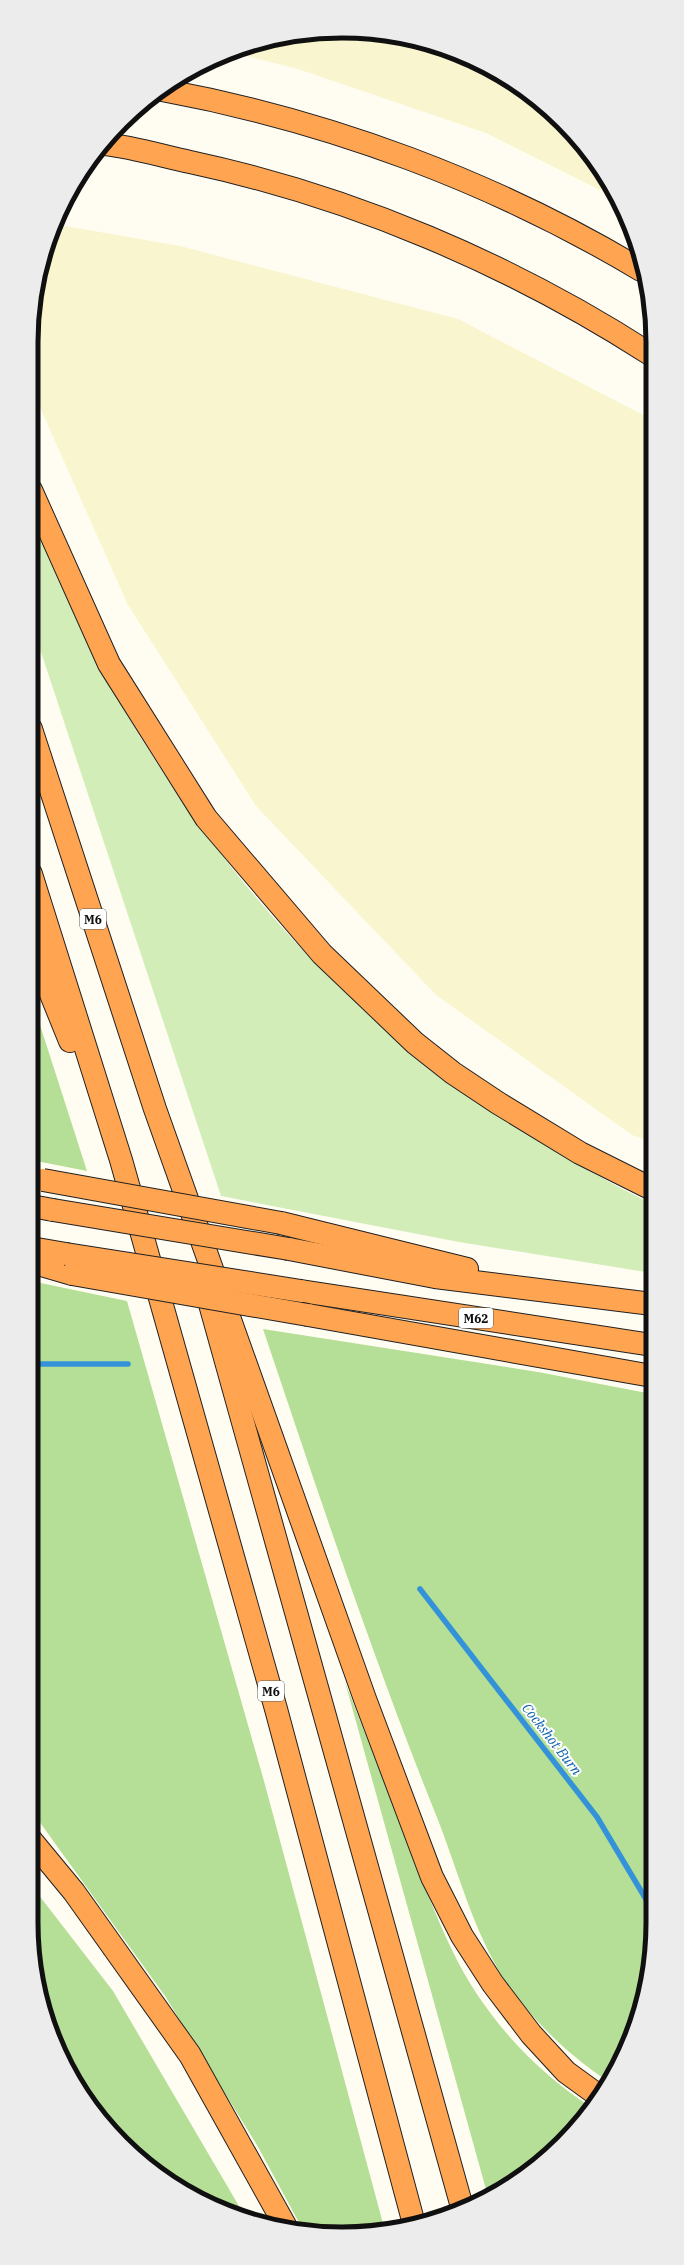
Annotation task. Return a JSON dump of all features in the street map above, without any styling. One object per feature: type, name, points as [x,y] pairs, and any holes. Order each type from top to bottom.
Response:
[{"type":"highway","points":[[170,91],[212,99],[304,122],[407,158],[486,190],[594,242],[637,268]]},
{"type":"highway","points":[[110,145],[249,175],[388,220],[511,274],[609,328],[646,351]]},
{"type":"highway","points":[[38,506],[109,664],[206,818],[322,954],[415,1043],[453,1073],[498,1103],[580,1153],[646,1186]]},
{"type":"highway","name":"M6","points":[[38,750],[155,1109],[461,2203]]},
{"type":"highway","name":"M6","points":[[38,896],[121,1160],[276,1709],[413,2219]]},
{"type":"highway","points":[[38,962],[121,1160]]},
{"type":"highway","points":[[155,1109],[365,1699],[432,1877],[462,1936],[493,1984],[531,2034],[566,2072],[594,2093]]},
{"type":"highway","points":[[38,1179],[281,1223],[548,1290]]},
{"type":"highway","points":[[38,1207],[289,1249],[435,1277],[646,1303]]},
{"type":"highway","name":"M62","points":[[38,1249],[646,1344]]},
{"type":"highway","points":[[38,1264],[72,1274],[646,1375]]},
{"type":"highway","points":[[38,1848],[74,1892],[190,2054],[282,2221]]},
{"type":"shaded area","points":[[342,38],[401,44],[421,48],[458,61],[476,69],[511,89],[542,113],[571,142],[595,173],[607,193],[486,133],[298,69],[242,55],[263,48],[283,44]]},
{"type":"shaded area","points":[[61,225],[180,246],[458,319],[646,416],[646,1140],[632,1135],[436,995],[256,806],[128,605],[38,403],[38,342],[41,302],[48,263]]},
{"type":"green space","points":[[38,531],[82,630],[124,709],[175,791],[203,831],[233,869],[296,942],[329,977],[368,1012],[453,1082],[542,1144],[585,1169],[646,1201],[646,1272],[459,1242],[221,1196],[38,643]]},
{"type":"green space","points":[[38,1019],[87,1171],[38,1161]]},
{"type":"green space","points":[[38,1282],[127,1301],[264,1781],[383,2224],[342,2227],[300,2224],[257,2145],[165,1996],[38,1820]]},
{"type":"green space","points":[[263,1329],[538,1372],[646,1393],[645,1943],[636,2002],[623,2039],[603,2078],[565,2048],[526,2009],[504,1979],[483,1940],[412,1755],[325,1512]]},
{"type":"green space","points":[[345,1682],[434,1910],[464,1973],[478,1996],[511,2038],[549,2075],[569,2092],[586,2104],[571,2123],[542,2152],[511,2176],[486,2190]]},
{"type":"green space","points":[[38,1894],[113,1991],[241,2210],[208,2196],[173,2176],[157,2164],[127,2138],[113,2123],[89,2092],[69,2057],[48,2002],[39,1943]]},
{"type":"waterway","name":"Cockshot Burn","points":[[38,1364],[128,1364]]},
{"type":"waterway","name":"Cockshot Burn","points":[[420,1589],[597,1817],[646,1899]]}]
